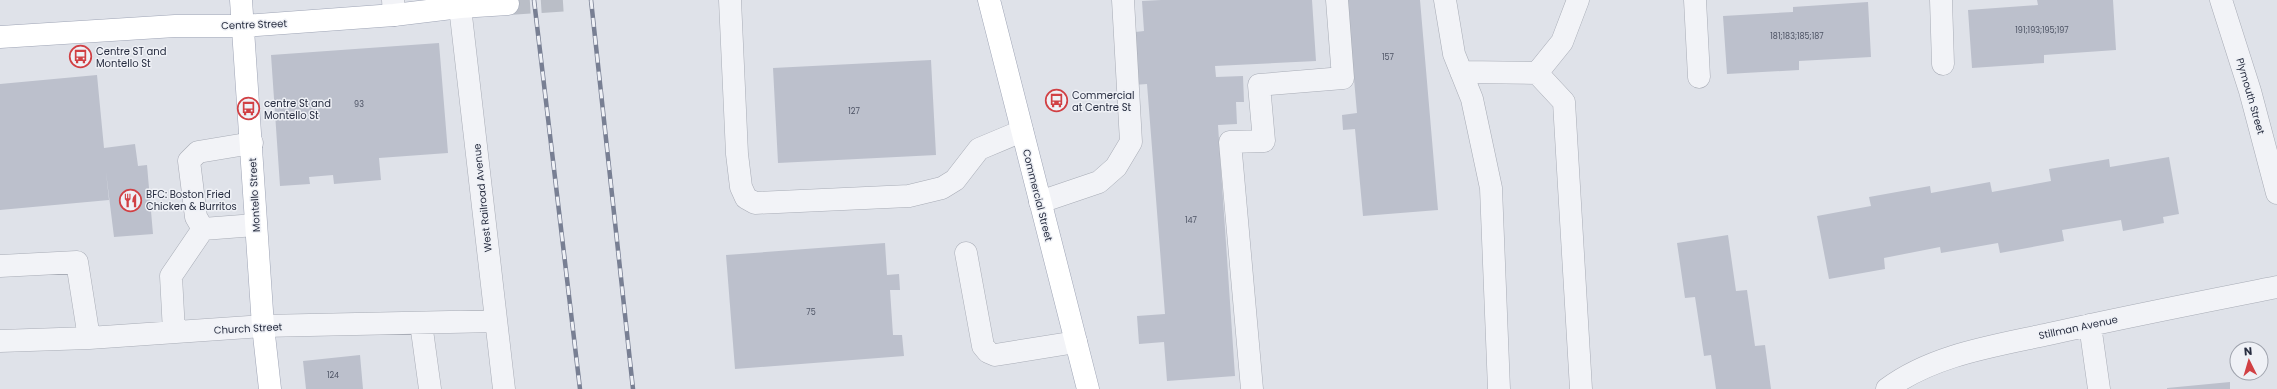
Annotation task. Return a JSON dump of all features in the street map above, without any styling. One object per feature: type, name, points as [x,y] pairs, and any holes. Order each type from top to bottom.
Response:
[{"type":"main road","name":"Montello Street","points":[[241,0],[252,143],[255,225],[263,326],[270,389]]},
{"type":"main road","name":"Commercial Street","points":[[989,0],[1088,389]]},
{"type":"main road","name":"Centre Street","points":[[0,37],[175,26],[244,26],[394,8],[460,7],[508,4]]},
{"type":"street","points":[[730,0],[737,154],[741,187],[746,198],[756,204],[909,196],[942,188],[955,180],[979,149],[1022,131]]},
{"type":"street","points":[[1040,202],[1099,182],[1116,167],[1131,142],[1123,0]]},
{"type":"street","points":[[1252,389],[1230,142],[1264,141],[1259,85],[1343,78],[1337,0]]},
{"type":"street","points":[[1445,0],[1454,54],[1472,99],[1491,188],[1499,389]]},
{"type":"street","points":[[1537,73],[1562,42],[1578,0]]},
{"type":"street","points":[[1695,0],[1699,77]]},
{"type":"street","points":[[1940,0],[1943,64]]},
{"type":"street","name":"Plymouth Street","points":[[2221,0],[2250,91],[2277,193]]},
{"type":"street","name":"West Railroad Avenue","points":[[460,7],[504,389]]},
{"type":"street","points":[[1461,72],[1537,73],[1564,102],[1581,389]]},
{"type":"street","points":[[203,229],[196,217],[189,161],[198,152],[252,143]]},
{"type":"street","points":[[203,229],[255,225]]},
{"type":"street","points":[[174,332],[171,276],[203,229]]},
{"type":"street","points":[[966,253],[983,346],[988,352],[995,355],[1076,342]]},
{"type":"street","points":[[0,266],[77,262],[89,338]]},
{"type":"street","name":"Stillman Avenue","points":[[1887,389],[1906,375],[1974,351],[2090,325],[2277,287]]},
{"type":"street","name":"Church Street","points":[[0,340],[89,338],[263,326],[496,321]]},
{"type":"street","points":[[420,323],[430,389]]},
{"type":"street","points":[[2090,325],[2099,389]]},
{"type":"building","points":[[1312,0],[1316,61],[1215,66],[1216,77],[1243,76],[1244,102],[1236,102],[1237,124],[1218,125],[1235,376],[1167,381],[1164,342],[1139,344],[1137,316],[1165,314],[1147,84],[1133,85],[1127,33],[1144,31],[1142,1]]},
{"type":"building","points":[[1347,0],[1420,0],[1438,210],[1363,216],[1355,129],[1343,130],[1342,115],[1357,113]]},
{"type":"building","points":[[2037,0],[2113,0],[2116,50],[2044,55],[2044,63],[1972,68],[1968,10],[2038,5]]},
{"type":"building","points":[[1868,2],[1871,57],[1799,61],[1799,70],[1727,74],[1723,16],[1793,12],[1793,7]]},
{"type":"building","points":[[439,43],[448,153],[379,158],[381,180],[334,184],[333,175],[309,177],[310,184],[280,186],[271,55]]},
{"type":"building","points":[[931,60],[936,155],[778,163],[773,68]]},
{"type":"building","points":[[97,75],[104,148],[135,144],[138,166],[147,165],[153,234],[114,237],[106,172],[109,200],[0,210],[0,84]]},
{"type":"building","points":[[2169,157],[2179,214],[2163,217],[2164,223],[2123,231],[2121,220],[2062,230],[2064,241],[2000,253],[1998,243],[1941,253],[1940,247],[1884,258],[1885,269],[1829,279],[1817,216],[1871,206],[1869,197],[1930,186],[1931,193],[1990,182],[1992,192],[2051,181],[2049,169],[2109,159],[2110,167]]},
{"type":"building","points":[[1728,235],[1736,291],[1747,290],[1755,346],[1765,345],[1771,389],[1716,389],[1711,355],[1704,356],[1695,297],[1685,298],[1677,243]]},
{"type":"building","points":[[885,243],[887,275],[899,274],[900,290],[890,290],[893,335],[902,335],[904,356],[735,369],[726,255]]},
{"type":"building","points":[[360,355],[363,389],[306,389],[303,361]]},
{"type":"building","points":[[2230,382],[2230,389],[2167,389],[2167,388]]},
{"type":"tunnel","points":[[508,4],[571,0]]},
{"type":"railway","points":[[534,0],[580,389]]},
{"type":"railway","points":[[591,0],[633,389]]},
{"type":"place","name":"Centre ST and Montello St","points":[[81,57]]},
{"type":"place","name":"Commercial at Centre St","points":[[1056,101]]},
{"type":"place","name":"centre St and Montello St","points":[[249,109]]},
{"type":"place","name":"BFC: Boston Fried Chicken & Burritos","points":[[130,200]]}]
